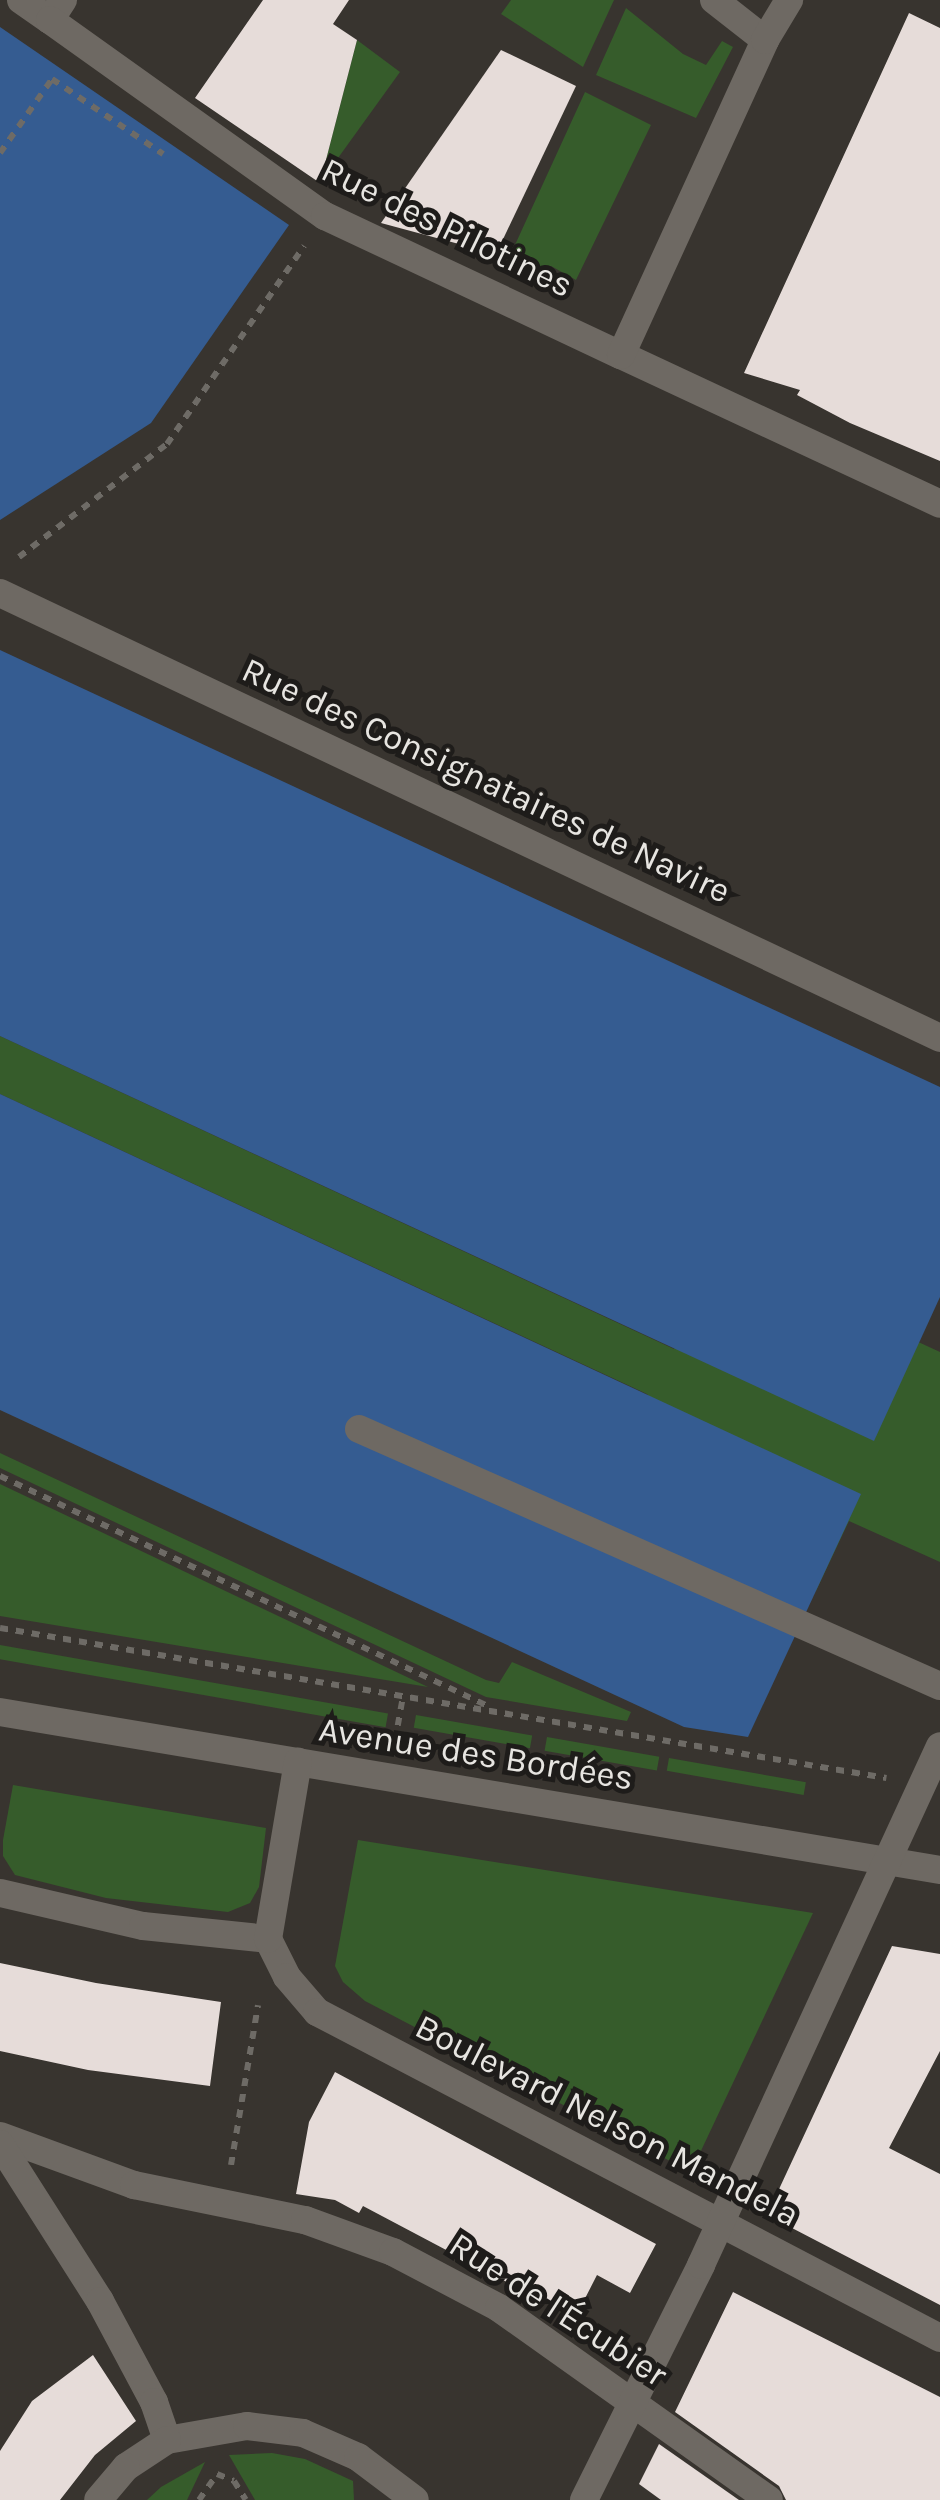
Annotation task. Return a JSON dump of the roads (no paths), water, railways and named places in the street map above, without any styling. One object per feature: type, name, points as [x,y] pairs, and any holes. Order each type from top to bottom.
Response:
[{"type":"street","name":"Rue des Pilotines","points":[[21,0],[57,10],[325,216],[940,504]]},
{"type":"street","points":[[714,0],[765,40]]},
{"type":"street","points":[[621,355],[765,40],[789,0]]},
{"type":"street","name":"Rue des Consignataires de Navire","points":[[0,593],[940,1038]]},
{"type":"street","points":[[359,1428],[940,1686]]},
{"type":"street","name":"Avenue des Bordées","points":[[0,1712],[940,1870]]},
{"type":"street","points":[[584,2500],[720,2220],[940,1746]]},
{"type":"street","points":[[0,1893],[143,1926],[268,1939],[298,1762]]},
{"type":"street","name":"Boulevard Nelson Mandela","points":[[268,1939],[287,1977],[317,2012],[940,2338]]},
{"type":"street","name":"Rue de l'Écubier","points":[[0,2136],[134,2185],[305,2220],[394,2252],[479,2296],[769,2500]]},
{"type":"street","points":[[0,2144],[109,2318],[154,2402],[167,2440]]},
{"type":"street","points":[[98,2500],[126,2467],[167,2440],[246,2426],[303,2434],[358,2457],[415,2500]]},
{"type":"water","points":[[0,27],[289,225],[151,423],[0,520]]},
{"type":"water","points":[[0,650],[940,1087],[940,1297],[874,1441],[0,1036]]},
{"type":"water","points":[[0,1094],[861,1494],[748,1737],[684,1727],[0,1410]]}]
